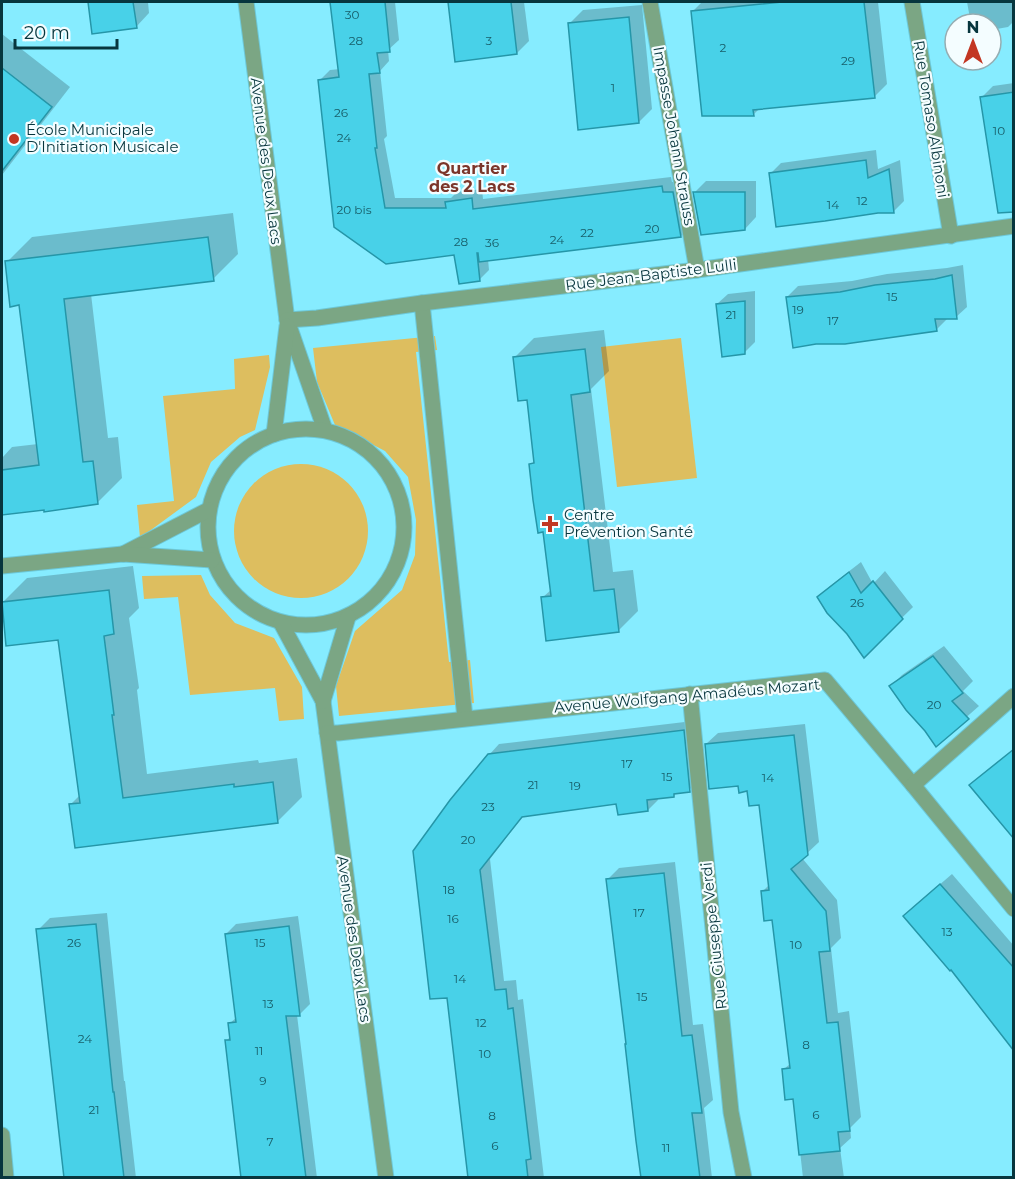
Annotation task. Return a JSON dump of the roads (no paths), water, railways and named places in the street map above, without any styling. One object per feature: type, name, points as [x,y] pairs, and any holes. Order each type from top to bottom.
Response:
[{"type":"street","name":"Avenue des Deux Lacs","points":[[246,2],[287,320],[325,430]]},
{"type":"street","name":"Impasse Johann Strauss","points":[[650,2],[697,270]]},
{"type":"street","name":"Rue Tomaso Albinoni","points":[[912,2],[951,236]]},
{"type":"street","name":"Rue Jean-Baptiste Lulli","points":[[287,320],[697,270],[1014,226]]},
{"type":"street","points":[[422,303],[465,718]]},
{"type":"street","name":"Avenue des Deux Lacs","points":[[274,434],[287,320]]},
{"type":"street","points":[[299,429],[325,430],[354,441],[378,460],[396,485],[404,516],[403,546],[393,576],[374,600],[348,617],[315,626],[281,623],[252,610],[227,588],[212,561],[207,535],[208,510],[216,485],[231,463],[250,446],[274,434],[299,429]]},
{"type":"street","points":[[123,554],[208,510]]},
{"type":"street","points":[[2,566],[123,554],[212,561]]},
{"type":"street","name":"Avenue des Deux Lacs","points":[[323,701],[348,617]]},
{"type":"street","name":"Avenue des Deux Lacs","points":[[281,623],[323,701],[386,1178]]},
{"type":"street","name":"Avenue Wolfgang Amadéus Mozart","points":[[327,733],[825,680],[914,785],[1014,909]]},
{"type":"street","name":"Rue Giuseppe Verdi","points":[[690,694],[731,1112],[744,1178]]},
{"type":"street","points":[[914,785],[1014,696]]},
{"type":"street","points":[[2,1135],[6,1178]]},
{"type":"place","name":"École Municipale D'Initiation Musicale","points":[[14,139]]},
{"type":"place","name":"Centre Prévention Santé","points":[[550,524]]},
{"type":"district","name":"Quartier des 2 Lacs","points":[[472,177]]}]
